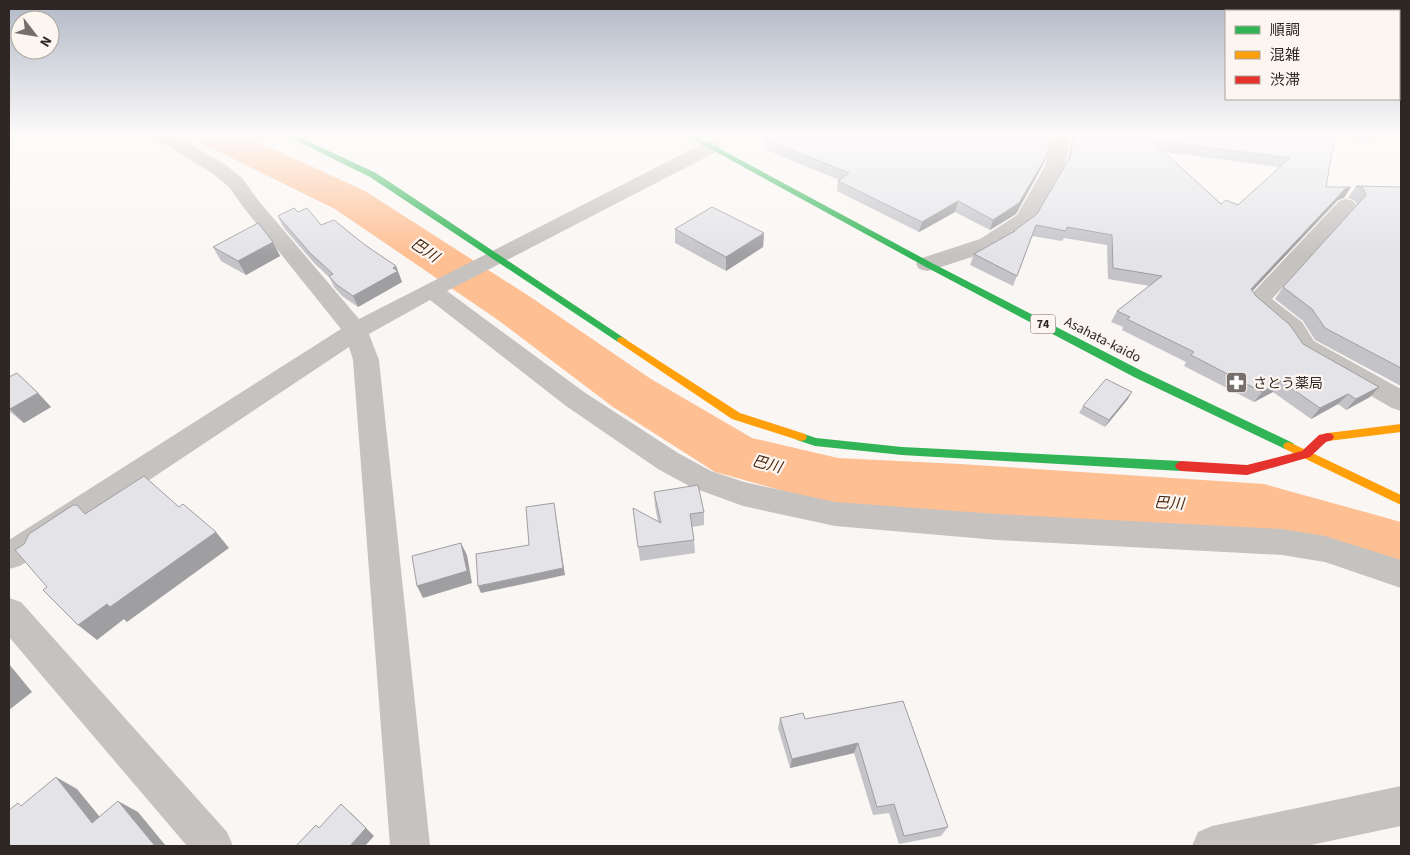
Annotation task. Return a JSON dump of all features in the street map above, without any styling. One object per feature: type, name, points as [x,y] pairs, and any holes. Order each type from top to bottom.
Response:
[{"type":"street","points":[[228,176],[236,183],[251,204],[356,330],[366,360],[410,846]]},
{"type":"street","points":[[373,176],[736,416],[815,442],[902,451],[1247,470],[1306,454],[1323,438],[1401,428]]},
{"type":"street","points":[[9,556],[356,330],[655,176]]},
{"type":"street","name":"Asahata-kaido","points":[[764,176],[927,264],[1138,374],[1401,500]]},
{"type":"street","points":[[927,264],[988,244],[1025,219],[1049,176]]},
{"type":"street","points":[[1346,205],[1258,300],[1293,328],[1305,347],[1400,398]]},
{"type":"street","points":[[431,290],[575,399],[668,461],[702,479],[743,494],[835,514],[997,526],[1282,542],[1325,549],[1401,574]]},
{"type":"street","points":[[9,613],[213,846]]},
{"type":"street","points":[[1212,846],[1401,806]]},
{"type":"building","points":[[845,176],[1035,176],[1019,203],[993,220],[958,201],[922,222],[838,181]]},
{"type":"building","points":[[1059,176],[1190,176],[1221,204],[1226,200],[1238,205],[1270,176],[1328,176],[1326,187],[1351,187],[1345,189],[1251,289],[1256,296],[1290,325],[1303,344],[1379,387],[1356,399],[1348,394],[1320,408],[1281,381],[1262,392],[1191,355],[1194,352],[1127,319],[1130,317],[1117,311],[1162,276],[1113,268],[1112,235],[1067,227],[1066,231],[1036,225],[1017,276],[974,254],[1015,231],[1037,214]]},
{"type":"building","points":[[1356,186],[1401,187],[1401,368],[1325,328],[1312,309],[1283,287],[1366,195],[1363,188]]},
{"type":"building","points":[[712,207],[764,233],[726,257],[675,229]]},
{"type":"building","points":[[294,208],[298,212],[307,208],[321,225],[334,220],[365,245],[396,266],[393,268],[398,271],[353,296],[337,285],[329,276],[333,274],[310,253],[278,216]]},
{"type":"building","points":[[258,223],[273,242],[238,261],[213,247]]},
{"type":"building","points":[[17,373],[38,393],[10,409],[9,377]]},
{"type":"building","points":[[1106,379],[1132,392],[1109,420],[1083,406]]},
{"type":"building","points":[[144,476],[179,507],[183,504],[216,532],[110,607],[107,604],[78,625],[43,590],[47,587],[15,550],[24,544],[29,534],[73,505],[77,505],[85,514]]},
{"type":"building","points":[[698,485],[704,512],[690,514],[694,540],[638,547],[633,508],[661,523],[654,492]]},
{"type":"building","points":[[554,503],[563,568],[478,586],[476,554],[529,545],[526,507]]},
{"type":"building","points":[[461,543],[467,571],[417,586],[412,556]]},
{"type":"building","points":[[903,701],[948,827],[904,836],[894,804],[877,807],[858,743],[792,759],[780,718],[803,713],[805,719]]},
{"type":"building","points":[[56,777],[92,823],[118,801],[155,846],[9,846],[9,810],[18,803],[21,806]]},
{"type":"building","points":[[341,804],[366,828],[350,846],[296,846],[316,825],[319,828]]},
{"type":"waterway","name":"巴川","points":[[300,176],[350,200],[515,309],[632,393],[736,456],[838,482],[960,488],[1264,509],[1401,549]]},
{"type":"traffic: fast","points":[[374,176],[622,340]]},
{"type":"traffic: fast","points":[[765,176],[927,264],[1138,374],[1289,446]]},
{"type":"traffic: fast","points":[[801,437],[815,442],[902,451],[1181,466]]},
{"type":"traffic: slow","points":[[622,340],[736,416],[801,437]]},
{"type":"traffic: slow","points":[[1328,437],[1401,428]]},
{"type":"traffic: slow","points":[[1289,446],[1401,500]]},
{"type":"traffic: jam","points":[[1181,466],[1247,470],[1306,454],[1323,438],[1328,437]]},
{"type":"place","name":"さとう薬局","points":[[1237,383]]}]
